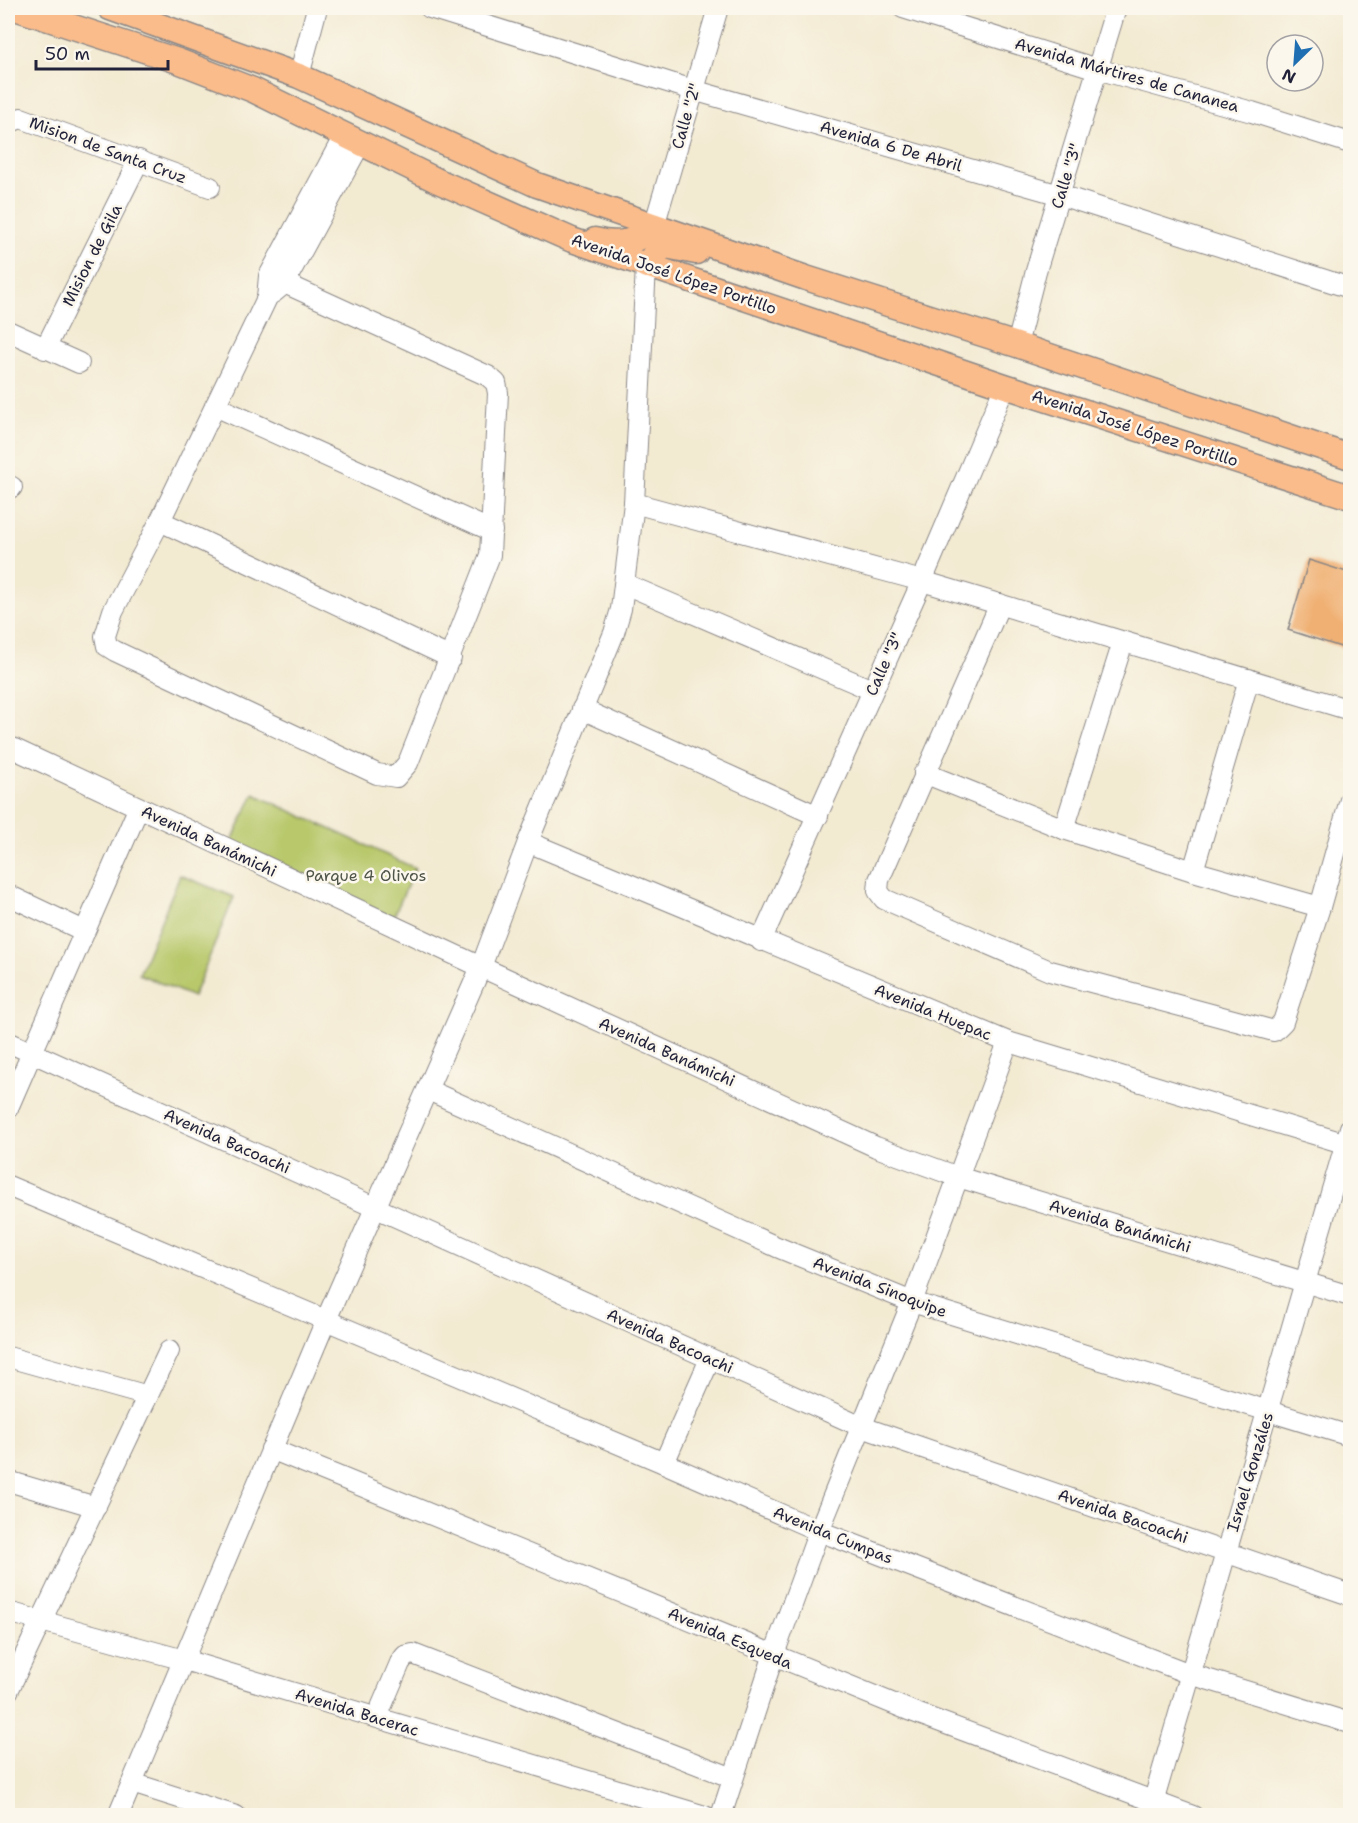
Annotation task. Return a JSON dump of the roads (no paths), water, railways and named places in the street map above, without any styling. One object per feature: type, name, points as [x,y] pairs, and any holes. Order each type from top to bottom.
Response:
[{"type":"main road","name":"Avenida José López Portillo","points":[[15,8],[214,74],[353,138],[438,182],[572,240],[1005,386],[1350,497]]},
{"type":"main road","points":[[110,8],[299,76],[526,180],[806,278],[1017,345],[1350,457]]},
{"type":"main road","points":[[530,221],[609,244],[630,241],[645,234],[654,226]]},
{"type":"main road","points":[[646,266],[659,249],[674,246],[756,270],[806,278]]},
{"type":"street","points":[[299,76],[316,8]]},
{"type":"street","name":"Avenida 6 De Abril","points":[[430,8],[693,90],[1060,195],[1350,288]]},
{"type":"street","name":"Calle \"2\"","points":[[654,226],[718,8]]},
{"type":"street","name":"Avenida Mártires de Cananea","points":[[903,8],[1097,69],[1252,112],[1350,143]]},
{"type":"street","name":"Calle \"3\"","points":[[1017,345],[1116,8]]},
{"type":"street","name":"Mision de Santa Cruz","points":[[8,123],[21,118],[210,187]]},
{"type":"street","points":[[276,280],[488,376],[496,383],[498,393],[492,531],[486,569],[403,771],[396,777],[377,774],[107,645],[105,636],[113,610],[160,521],[267,298],[276,280],[353,138]]},
{"type":"street","name":"Mision de Gila","points":[[45,349],[139,160]]},
{"type":"street","points":[[118,1815],[326,1320],[481,967],[528,842],[614,633],[625,584],[634,503],[646,266]]},
{"type":"street","points":[[8,331],[79,363]]},
{"type":"street","name":"Calle \"3\"","points":[[760,941],[922,581],[1005,386]]},
{"type":"street","points":[[215,406],[492,531]]},
{"type":"street","points":[[634,503],[922,581],[1350,710]]},
{"type":"street","points":[[160,521],[451,658]]},
{"type":"street","points":[[625,584],[872,690]]},
{"type":"street","points":[[1000,604],[879,880],[879,891],[884,899],[1050,971],[1274,1031],[1283,1022],[1320,908],[1350,800]]},
{"type":"street","points":[[1064,829],[1123,642]]},
{"type":"street","points":[[1193,871],[1249,679]]},
{"type":"street","points":[[582,709],[818,816]]},
{"type":"street","name":"Avenida Banámichi","points":[[8,746],[138,809],[876,1147],[958,1178],[1350,1296]]},
{"type":"street","points":[[924,774],[1064,829],[1193,871],[1320,908]]},
{"type":"street","points":[[8,1108],[138,809]]},
{"type":"street","name":"Avenida Huepac","points":[[528,842],[760,941],[1008,1042],[1349,1139]]},
{"type":"street","points":[[8,895],[84,931]]},
{"type":"street","name":"Avenida Bacoachi","points":[[8,1042],[862,1427],[1350,1594]]},
{"type":"street","points":[[721,1815],[773,1657],[819,1531],[912,1302],[1008,1042]]},
{"type":"street","name":"Avenida Sinoquipe","points":[[428,1090],[777,1247],[912,1302],[1350,1436]]},
{"type":"street","name":"Israel Gonzáles","points":[[1151,1809],[1225,1550],[1349,1139]]},
{"type":"street","name":"Avenida Cumpas","points":[[8,1186],[664,1463],[819,1531],[1190,1674],[1350,1723]]},
{"type":"street","points":[[8,1691],[169,1351]]},
{"type":"street","points":[[8,1357],[148,1396]]},
{"type":"street","points":[[664,1463],[710,1359]]},
{"type":"street","name":"Avenida Esqueda","points":[[272,1449],[773,1657],[1151,1809],[1193,1815]]},
{"type":"street","points":[[8,1480],[96,1507]]},
{"type":"street","name":"Avenida Bacerac","points":[[8,1612],[184,1660],[377,1717],[531,1766],[705,1815]]},
{"type":"street","points":[[377,1717],[400,1663],[405,1656],[413,1654],[733,1778]]},
{"type":"street","points":[[132,1783],[236,1815]]},
{"type":"park label","name":"Parque 4 Olivos","points":[[366,875]]}]
